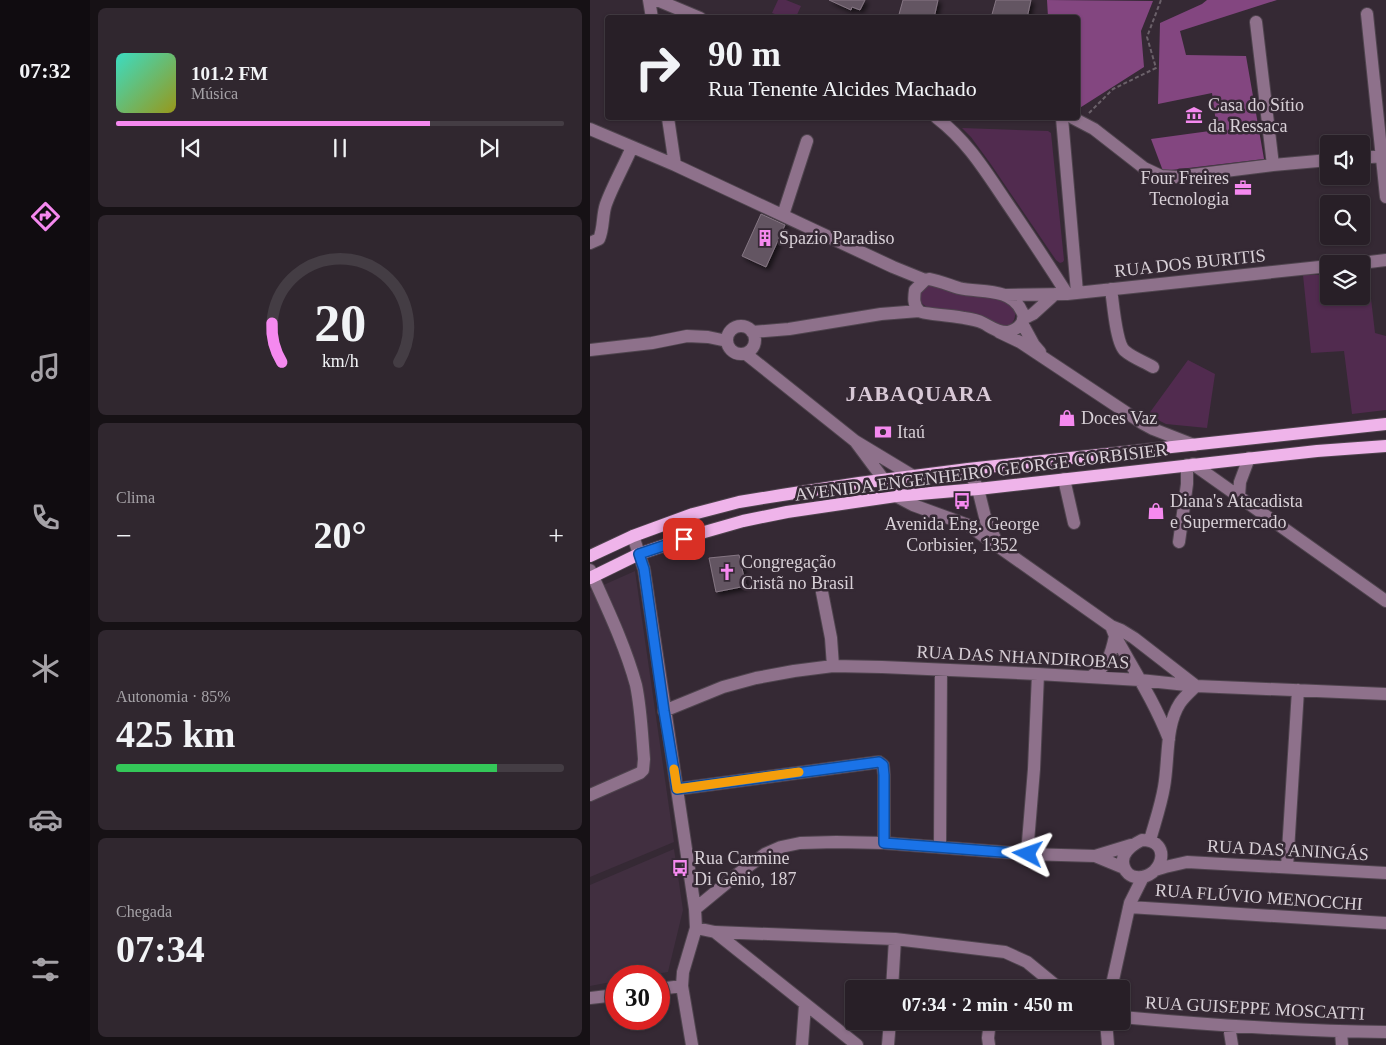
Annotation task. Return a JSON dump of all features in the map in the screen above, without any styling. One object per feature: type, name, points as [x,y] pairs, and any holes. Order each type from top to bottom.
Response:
[{"type":"main road","name":"AVENIDA ENGENHEIRO GEORGE CORBISIER","points":[[590,556],[633,536],[693,514],[739,502],[851,484],[968,469],[1386,424]]},
{"type":"main road","name":"AVENIDA ENGENHEIRO GEORGE CORBISIER","points":[[591,575],[639,554],[701,533],[743,521],[787,512],[896,496],[978,489],[1317,451],[1385,446]]},
{"type":"street","points":[[650,0],[652,15]]},
{"type":"street","points":[[657,0],[693,15]]},
{"type":"street","points":[[1367,14],[1386,197]]},
{"type":"street","points":[[1256,22],[1273,165]]},
{"type":"street","points":[[668,120],[675,165]]},
{"type":"street","points":[[940,120],[968,147],[1050,266],[1066,293]]},
{"type":"street","points":[[1062,120],[1066,293]]},
{"type":"street","points":[[1078,120],[1144,168],[1161,176],[1177,178],[1320,161]]},
{"type":"street","name":"RUA DOS BURITIS","points":[[590,129],[675,165],[893,267],[925,280],[938,281],[958,288],[1006,295],[1066,293],[1320,267]]},
{"type":"street","points":[[783,215],[807,141]]},
{"type":"street","points":[[590,243],[599,239],[602,233],[602,220],[606,204],[632,147]]},
{"type":"street","points":[[1370,157],[1381,156]]},
{"type":"street","points":[[1370,262],[1386,260]]},
{"type":"street","points":[[916,307],[915,290],[925,280]]},
{"type":"street","points":[[1111,289],[1116,323],[1124,351],[1153,367]]},
{"type":"street","points":[[999,332],[1013,330],[1033,314],[1066,293]]},
{"type":"street","points":[[1006,295],[1017,303],[1022,311],[1023,321],[1034,345],[1045,358]]},
{"type":"street","points":[[753,337],[916,307],[930,314],[965,318],[981,322],[1020,342],[1142,423],[1194,445]]},
{"type":"street","points":[[746,354],[753,348],[753,337],[745,327],[736,327],[730,333],[727,341],[728,346],[734,352],[746,354],[855,441],[914,476]]},
{"type":"street","points":[[590,350],[652,343],[686,336],[708,337],[727,341]]},
{"type":"street","points":[[1142,423],[1150,437],[1148,450]]},
{"type":"street","points":[[855,441],[896,496],[913,505],[968,525],[1113,631],[1160,716],[1169,739]]},
{"type":"street","points":[[1239,496],[1240,482],[1249,458]]},
{"type":"street","points":[[1180,542],[1190,464],[1239,496],[1386,601]]},
{"type":"street","points":[[968,469],[978,489],[988,527],[1001,549]]},
{"type":"street","points":[[1064,479],[1074,523]]},
{"type":"street","points":[[968,525],[984,516]]},
{"type":"street","points":[[633,536],[644,569],[695,909],[696,928],[683,972],[682,986],[692,1045]]},
{"type":"street","points":[[590,795],[640,774],[644,759],[636,688],[629,662],[611,614],[591,575]]},
{"type":"street","points":[[822,592],[831,638],[833,666]]},
{"type":"street","points":[[1095,856],[1134,877],[1143,877],[1155,870],[1160,864],[1162,855],[1155,844],[1169,739],[1177,709],[1196,686],[1122,630],[1113,631]]},
{"type":"street","points":[[1090,677],[1104,666],[1110,656],[1113,631]]},
{"type":"street","name":"RUA DAS NHANDIROBAS","points":[[664,711],[722,687],[794,670],[833,666],[1038,674],[1140,680],[1196,686],[1386,694]]},
{"type":"street","points":[[940,670],[940,847]]},
{"type":"street","points":[[1028,854],[1038,674]]},
{"type":"street","points":[[1287,867],[1298,690]]},
{"type":"street","points":[[677,789],[879,762],[883,765],[884,775],[884,843]]},
{"type":"street","points":[[695,909],[765,854],[781,847],[800,843],[884,843],[1028,854],[1095,856],[1142,840],[1155,844]]},
{"type":"street","points":[[1130,905],[1126,871],[1122,860],[1125,852],[1133,844]]},
{"type":"street","name":"RUA DAS ANINGÁS","points":[[1155,844],[1188,862]]},
{"type":"street","name":"RUA DAS ANINGÁS","points":[[1155,870],[1188,862],[1386,873]]},
{"type":"street","points":[[1113,980],[1130,905],[1143,877]]},
{"type":"street","name":"RUA FLÚVIO MENOCCHI","points":[[1130,905],[1386,923]]},
{"type":"street","points":[[696,928],[715,932],[894,940],[1005,952],[1028,962],[1049,980]]},
{"type":"street","points":[[715,932],[856,1045]]},
{"type":"street","points":[[892,980],[894,940]]},
{"type":"street","points":[[670,988],[682,986]]},
{"type":"street","points":[[590,998],[605,996]]},
{"type":"street","points":[[802,1045],[805,1005]]},
{"type":"street","name":"RUA GUISEPPE MOSCATTI","points":[[1130,1018],[1229,1026],[1341,1032],[1386,1032]]},
{"type":"street","points":[[1229,1026],[1232,1045]]},
{"type":"street","points":[[888,1045],[889,1030]]},
{"type":"street","points":[[989,1030],[989,1045]]},
{"type":"street","points":[[1107,1030],[1108,1045]]},
{"type":"street","points":[[1341,1032],[1342,1045]]},
{"type":"path","points":[[1080,116],[1113,89],[1156,68],[1147,37],[1161,0]]},
{"type":"shaded area","points":[[778,0],[786,0],[801,6],[797,15],[778,15],[772,13]]},
{"type":"shaded area","points":[[1047,0],[1153,1],[1141,31],[1144,67],[1080,108],[1080,15],[1048,15]]},
{"type":"shaded area","points":[[1207,0],[1277,0],[1180,31],[1186,55],[1246,56],[1264,159],[1163,171],[1151,139],[1217,130],[1212,93],[1158,104],[1160,23]]},
{"type":"shaded area","points":[[962,128],[1048,131],[1051,133],[1063,262],[1060,263],[1056,260],[990,163]]},
{"type":"shaded area","points":[[1303,275],[1320,275],[1320,305],[1370,305],[1370,290],[1375,333],[1386,336],[1386,410],[1352,414],[1344,351],[1311,353]]},
{"type":"shaded area","points":[[929,283],[1005,298],[1015,309],[1014,320],[1006,327],[958,311],[928,308],[920,302],[918,292]]},
{"type":"shaded area","points":[[1188,360],[1215,374],[1207,428],[1166,424],[1148,415]]},
{"type":"shaded area","points":[[635,571],[674,842],[590,877],[590,591]]},
{"type":"shaded area","points":[[674,849],[683,910],[670,965],[605,965],[605,983],[590,986],[590,885]]},
{"type":"building","points":[[829,0],[865,0],[860,10],[852,7],[851,10]]},
{"type":"building","points":[[903,0],[938,0],[935,15],[899,15]]},
{"type":"building","points":[[996,0],[1031,0],[1028,15],[992,15]]},
{"type":"building","name":"Spazio Paradiso","points":[[761,214],[785,225],[766,267],[742,256]]},
{"type":"building","name":"Congregação Cristã no Brasil","points":[[739,555],[746,586],[716,592],[709,558]]},
{"type":"slow traffic","points":[[674,769],[677,789],[799,772]]},
{"type":"place","name":"Casa do Sítio da Ressaca","points":[[1194,115]]},
{"type":"place","name":"Four Freires Tecnologia","points":[[1243,188]]},
{"type":"place","name":"Spazio Paradiso","points":[[765,238]]},
{"type":"place","name":"Doces Vaz","points":[[1067,418]]},
{"type":"place","name":"Itaú","points":[[883,432]]},
{"type":"place","name":"Avenida Eng. George Corbisier, 1352","points":[[962,501]]},
{"type":"place","name":"Diana's Atacadista e Supermercado","points":[[1156,511]]},
{"type":"place","name":"Congregação Cristã no Brasil","points":[[727,572]]},
{"type":"place","name":"Rua Carmine Di Gênio, 187","points":[[680,868]]},
{"type":"district","name":"JABAQUARA","points":[[919,393]]},
{"type":"route","points":[[684,539],[639,554],[644,569],[677,789],[879,762],[883,765],[884,775],[884,843],[1028,854]]}]
